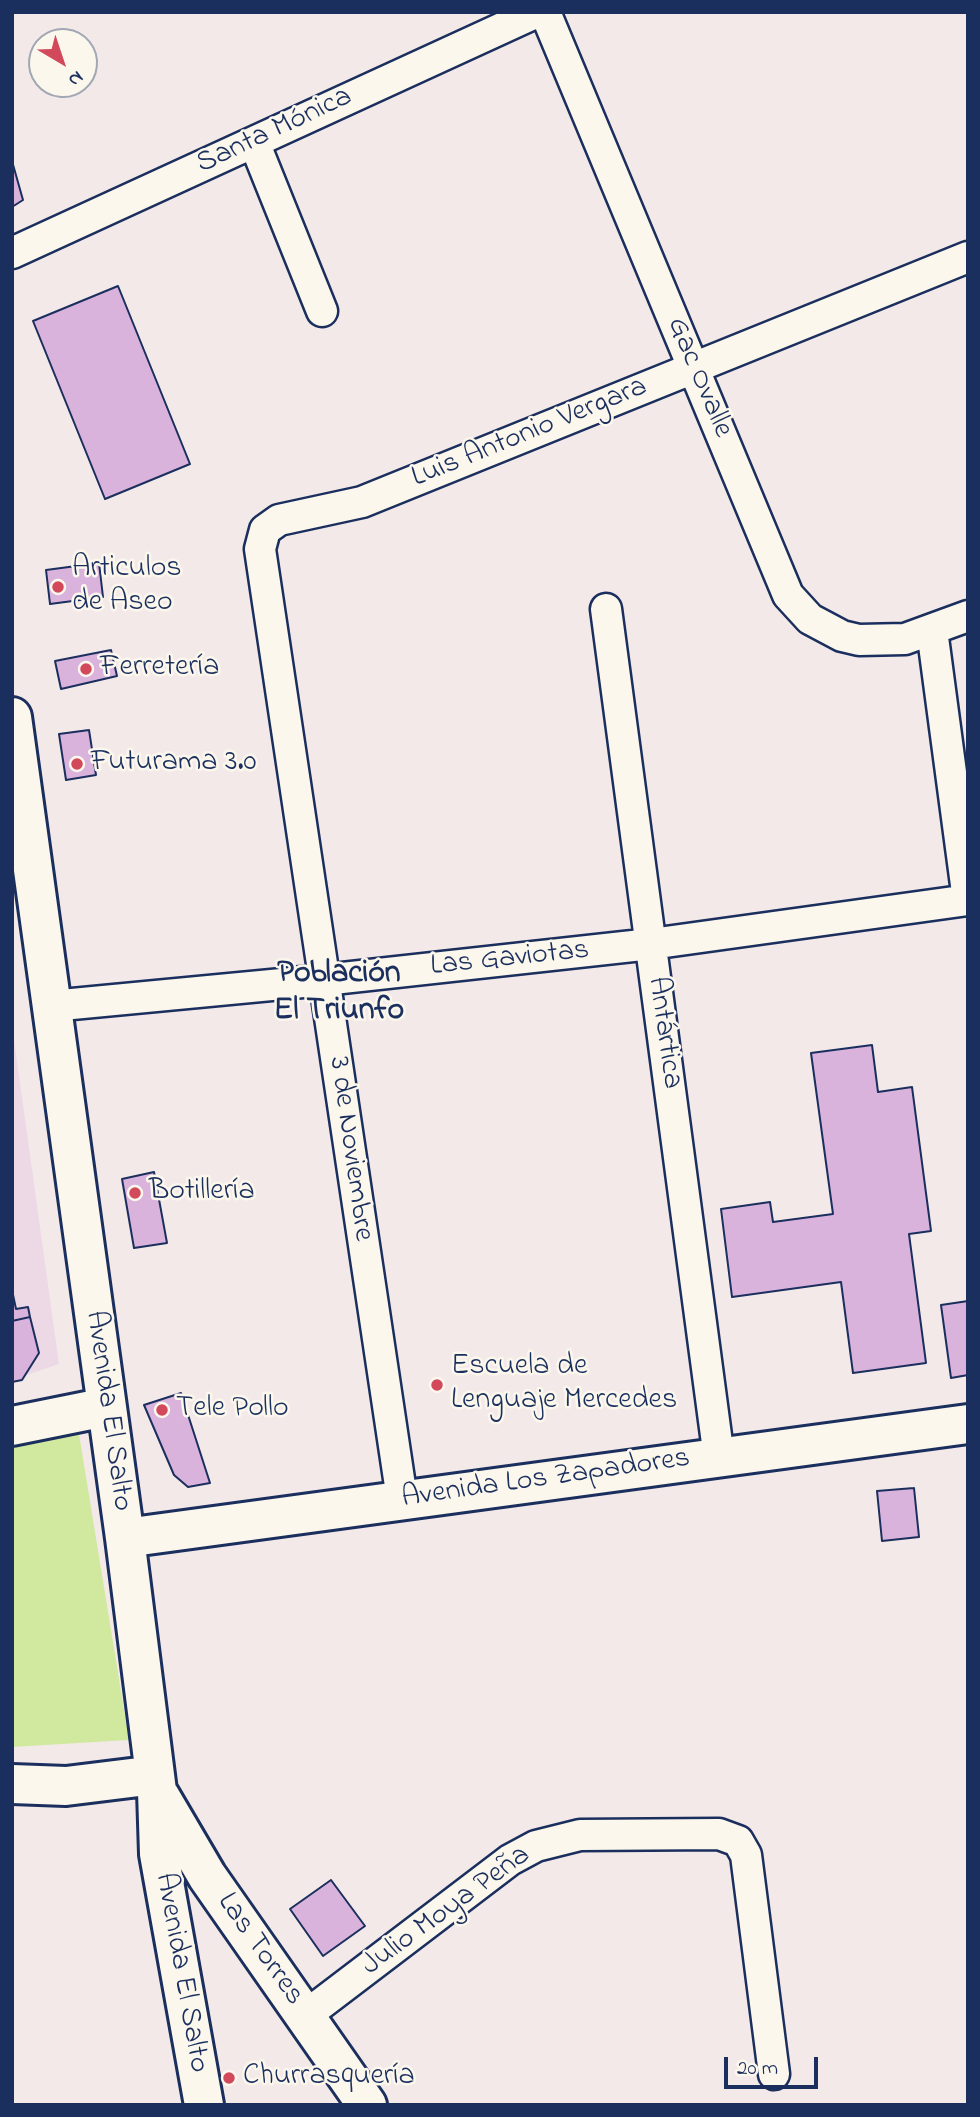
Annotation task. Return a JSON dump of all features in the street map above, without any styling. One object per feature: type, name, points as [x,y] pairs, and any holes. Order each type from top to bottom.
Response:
[{"type":"main road","name":"Avenida El Salto","points":[[12,717],[125,1538],[156,1783],[159,1854],[204,2105]]},
{"type":"main road","points":[[12,1426],[106,1407]]},
{"type":"main road","name":"Avenida Los Zapadores","points":[[125,1538],[968,1424]]},
{"type":"main road","points":[[12,1784],[66,1786],[156,1783]]},
{"type":"main road","name":"Las Torres","points":[[156,1783],[207,1876],[367,2105]]},
{"type":"street","name":"Santa Mónica","points":[[12,253],[537,12]]},
{"type":"street","name":"Gac Ovalle","points":[[545,12],[785,586],[799,610],[824,627],[859,640],[891,642],[968,616]]},
{"type":"street","points":[[254,142],[322,311]]},
{"type":"street","name":"Luis Antonio Vergara","points":[[260,549],[265,530],[279,520],[362,502],[968,257]]},
{"type":"street","name":"3 de Noviembre","points":[[260,549],[402,1499]]},
{"type":"street","name":"Antártica","points":[[606,609],[719,1458]]},
{"type":"street","points":[[932,630],[968,900]]},
{"type":"street","name":"Las Gaviotas","points":[[51,1006],[324,981],[651,944],[968,900]]},
{"type":"street","name":"Julio Moya Peña","points":[[305,2016],[510,1860],[536,1846],[580,1835],[719,1834],[738,1841],[746,1855],[775,2074]]},
{"type":"shaded area","points":[[12,1025],[59,1364],[12,1380]]},
{"type":"green space","points":[[41,1430],[79,1434],[129,1740],[12,1747],[12,1441]]},
{"type":"building","points":[[12,161],[23,200],[12,207]]},
{"type":"building","points":[[118,286],[190,464],[105,499],[33,321]]},
{"type":"building","points":[[99,563],[103,597],[50,604],[46,570]]},
{"type":"building","name":"Ferretería","points":[[111,650],[117,676],[61,689],[55,661]]},
{"type":"building","points":[[89,730],[96,775],[66,780],[59,734]]},
{"type":"building","points":[[872,1045],[878,1092],[912,1087],[931,1231],[909,1234],[926,1363],[853,1373],[841,1282],[732,1297],[721,1209],[770,1202],[773,1222],[833,1214],[811,1053]]},
{"type":"building","points":[[154,1172],[167,1243],[134,1248],[122,1179]]},
{"type":"building","points":[[12,1290],[16,1309],[28,1307],[30,1317],[12,1321]]},
{"type":"building","points":[[968,1301],[968,1375],[951,1378],[941,1305]]},
{"type":"building","points":[[30,1317],[39,1353],[22,1380],[12,1382],[12,1321]]},
{"type":"building","points":[[181,1393],[210,1483],[188,1487],[174,1475],[144,1405]]},
{"type":"building","points":[[914,1488],[919,1537],[882,1541],[877,1491]]},
{"type":"building","points":[[331,1880],[365,1926],[323,1956],[290,1909]]},
{"type":"place","name":"Articulos de Aseo","points":[[58,587]]},
{"type":"place","name":"Ferretería","points":[[86,669]]},
{"type":"place","name":"Futurama 3.0","points":[[77,764]]},
{"type":"place","name":"Botillería","points":[[135,1193]]},
{"type":"place","name":"Escuela de Lenguaje Mercedes","points":[[437,1385]]},
{"type":"place","name":"Tele Pollo","points":[[162,1410]]},
{"type":"place","name":"Churrasquería","points":[[229,2078]]},
{"type":"district","name":"Población El Triunfo","points":[[339,994]]}]
